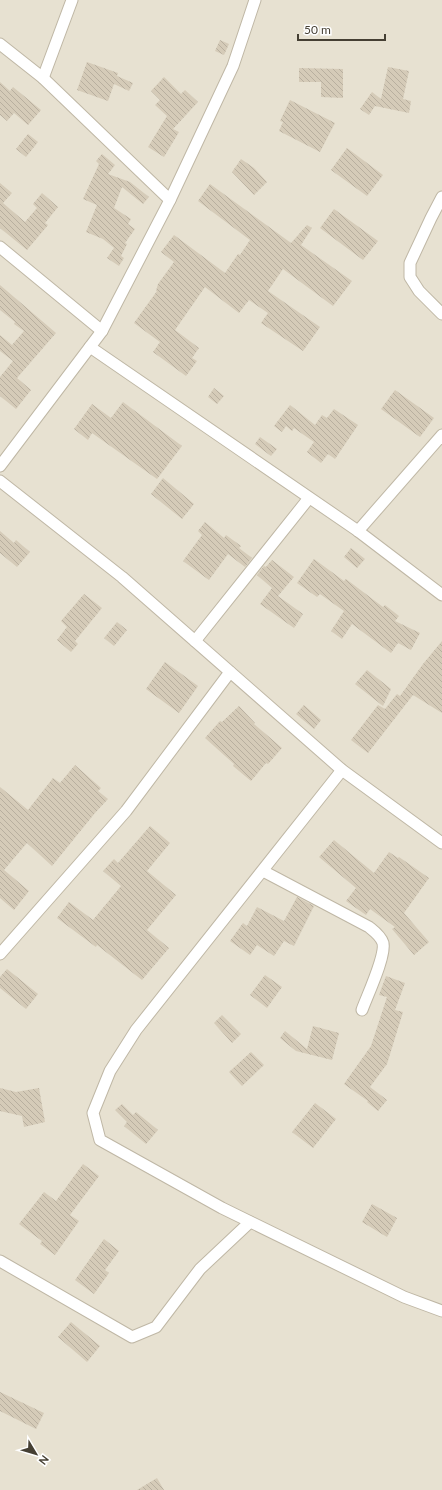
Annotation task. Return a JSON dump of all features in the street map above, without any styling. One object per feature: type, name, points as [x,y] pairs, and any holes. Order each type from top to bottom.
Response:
[{"type":"street","points":[[43,78],[72,0]]},
{"type":"street","points":[[0,466],[102,332],[170,200],[233,66],[255,0]]},
{"type":"street","points":[[0,44],[43,78],[170,200]]},
{"type":"street","points":[[442,197],[430,218],[410,263],[410,277],[420,291],[442,314]]},
{"type":"street","points":[[0,247],[102,332]]},
{"type":"street","points":[[90,347],[358,531],[442,595]]},
{"type":"street","points":[[358,531],[442,435]]},
{"type":"street","points":[[0,481],[122,577],[342,770],[442,843]]},
{"type":"street","points":[[195,641],[309,498]]},
{"type":"street","points":[[0,954],[126,811],[230,672]]},
{"type":"street","points":[[342,770],[136,1030],[110,1071],[93,1113],[100,1140],[222,1208],[404,1296],[442,1311]]},
{"type":"street","points":[[263,871],[376,931],[383,944],[383,954],[362,1010]]},
{"type":"street","points":[[0,1261],[132,1337],[156,1327],[200,1269],[250,1222]]},
{"type":"shaded area","points":[[0,0],[442,0],[442,1490],[0,1490]]},
{"type":"building","points":[[220,40],[229,44],[224,55],[215,51]]},
{"type":"building","points":[[87,62],[118,73],[117,76],[133,83],[129,91],[114,84],[108,101],[77,90]]},
{"type":"building","points":[[388,67],[409,71],[403,99],[411,101],[409,113],[375,106],[369,115],[360,109],[372,92],[381,99]]},
{"type":"building","points":[[299,68],[343,69],[343,98],[321,97],[321,82],[299,82]]},
{"type":"building","points":[[164,77],[181,94],[185,90],[198,102],[173,129],[179,132],[164,157],[148,147],[167,116],[155,105],[160,100],[151,91]]},
{"type":"building","points":[[0,82],[10,91],[13,87],[41,110],[28,125],[14,113],[7,121],[0,115]]},
{"type":"building","points":[[290,100],[335,123],[320,152],[279,131],[283,122],[280,121]]},
{"type":"building","points":[[28,134],[38,142],[26,157],[16,149]]},
{"type":"building","points":[[347,148],[383,175],[367,196],[331,170]]},
{"type":"building","points":[[102,154],[115,165],[108,174],[130,182],[149,197],[143,204],[122,187],[114,208],[131,219],[128,224],[135,229],[125,243],[127,244],[121,256],[124,258],[119,266],[107,258],[114,248],[103,239],[86,232],[97,205],[83,199],[99,164],[96,161]]},
{"type":"building","points":[[241,159],[254,168],[267,182],[254,195],[232,172]]},
{"type":"building","points":[[0,183],[12,193],[3,203],[25,222],[37,208],[33,204],[42,193],[58,207],[45,223],[48,225],[27,250],[0,228]]},
{"type":"building","points":[[210,184],[291,243],[307,225],[312,228],[301,245],[352,281],[333,306],[283,269],[268,291],[320,327],[303,351],[261,323],[268,313],[249,300],[239,313],[205,287],[175,330],[199,348],[192,358],[197,361],[186,376],[153,352],[160,342],[134,323],[157,291],[158,284],[174,262],[161,252],[174,235],[225,273],[250,240],[198,201]]},
{"type":"building","points":[[334,209],[378,241],[363,260],[320,228]]},
{"type":"building","points":[[0,285],[56,333],[17,378],[31,390],[16,409],[0,396],[0,377],[13,361],[0,351],[0,335],[12,345],[24,331],[14,324],[15,322],[0,310]]},
{"type":"building","points":[[214,388],[224,396],[217,404],[208,397]]},
{"type":"building","points":[[395,390],[434,418],[420,437],[381,409]]},
{"type":"building","points":[[123,402],[182,446],[157,479],[92,433],[88,440],[74,429],[92,404],[111,418]]},
{"type":"building","points":[[290,405],[315,425],[322,415],[327,418],[334,409],[358,425],[335,459],[328,454],[321,463],[307,452],[314,442],[294,428],[292,431],[286,426],[282,432],[274,426]]},
{"type":"building","points":[[260,437],[277,449],[271,456],[255,444]]},
{"type":"building","points":[[163,478],[194,504],[182,519],[151,494]]},
{"type":"building","points":[[205,522],[224,538],[226,535],[241,546],[239,548],[252,558],[245,567],[228,554],[209,580],[183,561],[202,535],[198,531]]},
{"type":"building","points":[[0,531],[14,543],[16,540],[30,552],[17,567],[0,553]]},
{"type":"building","points":[[351,548],[365,559],[357,568],[344,557]]},
{"type":"building","points":[[314,559],[344,581],[346,579],[383,607],[385,605],[399,616],[395,621],[420,633],[411,650],[398,643],[391,653],[352,624],[342,639],[331,631],[344,611],[320,594],[317,597],[297,583]]},
{"type":"building","points":[[272,560],[294,577],[278,596],[303,614],[294,628],[260,604],[272,588],[257,575],[264,566],[266,567]]},
{"type":"building","points":[[84,594],[102,608],[75,641],[78,644],[71,652],[57,640],[67,627],[61,621]]},
{"type":"building","points":[[117,622],[127,630],[114,646],[104,638]]},
{"type":"building","points":[[442,641],[442,713],[413,695],[368,753],[351,740],[378,705],[385,709],[397,694],[400,696]]},
{"type":"building","points":[[165,662],[198,686],[179,713],[146,689]]},
{"type":"building","points":[[367,670],[391,689],[383,706],[355,684]]},
{"type":"building","points":[[304,705],[321,720],[314,729],[296,714]]},
{"type":"building","points":[[239,706],[255,723],[254,724],[282,748],[268,764],[266,763],[251,781],[233,766],[234,764],[205,738],[220,721],[222,722]]},
{"type":"building","points":[[75,765],[101,788],[98,791],[108,799],[52,866],[27,843],[4,870],[29,891],[14,910],[0,898],[0,787],[28,810],[53,778],[60,783]]},
{"type":"building","points":[[150,826],[170,843],[147,871],[176,895],[147,930],[169,948],[142,980],[97,945],[96,947],[57,918],[69,902],[93,920],[121,886],[103,871],[114,859],[118,863]]},
{"type":"building","points":[[334,840],[374,873],[389,852],[398,858],[399,857],[429,878],[404,913],[429,942],[414,955],[392,929],[395,927],[370,909],[366,915],[346,901],[356,888],[319,857]]},
{"type":"building","points":[[297,897],[314,906],[294,946],[284,941],[274,956],[257,945],[250,955],[230,941],[243,923],[247,926],[257,907],[284,921]]},
{"type":"building","points":[[7,969],[38,994],[26,1009],[0,988],[0,977]]},
{"type":"building","points":[[265,975],[282,987],[267,1008],[250,995]]},
{"type":"building","points":[[386,976],[405,983],[395,1010],[403,1012],[387,1064],[370,1087],[387,1100],[378,1111],[367,1102],[368,1101],[344,1084],[371,1046],[387,997],[379,995]]},
{"type":"building","points":[[222,1015],[241,1034],[232,1043],[214,1023]]},
{"type":"building","points":[[313,1026],[339,1033],[332,1060],[296,1051],[280,1038],[285,1031],[307,1049]]},
{"type":"building","points":[[251,1052],[264,1065],[242,1086],[229,1072]]},
{"type":"building","points":[[0,1088],[16,1092],[39,1088],[45,1122],[24,1127],[22,1116],[0,1111]]},
{"type":"building","points":[[315,1103],[336,1119],[313,1148],[292,1132]]},
{"type":"building","points":[[122,1104],[133,1115],[136,1112],[158,1130],[146,1144],[124,1126],[127,1122],[115,1110]]},
{"type":"building","points":[[83,1164],[99,1176],[70,1215],[79,1221],[55,1255],[40,1244],[42,1241],[19,1224],[44,1192],[56,1201]]},
{"type":"building","points":[[372,1204],[397,1218],[387,1237],[362,1222]]},
{"type":"building","points":[[104,1239],[119,1251],[105,1270],[109,1273],[94,1294],[75,1280]]},
{"type":"building","points":[[71,1322],[100,1346],[87,1362],[58,1337]]},
{"type":"building","points":[[0,1392],[44,1413],[36,1429],[0,1411]]},
{"type":"building","points":[[157,1478],[164,1490],[137,1490]]}]
